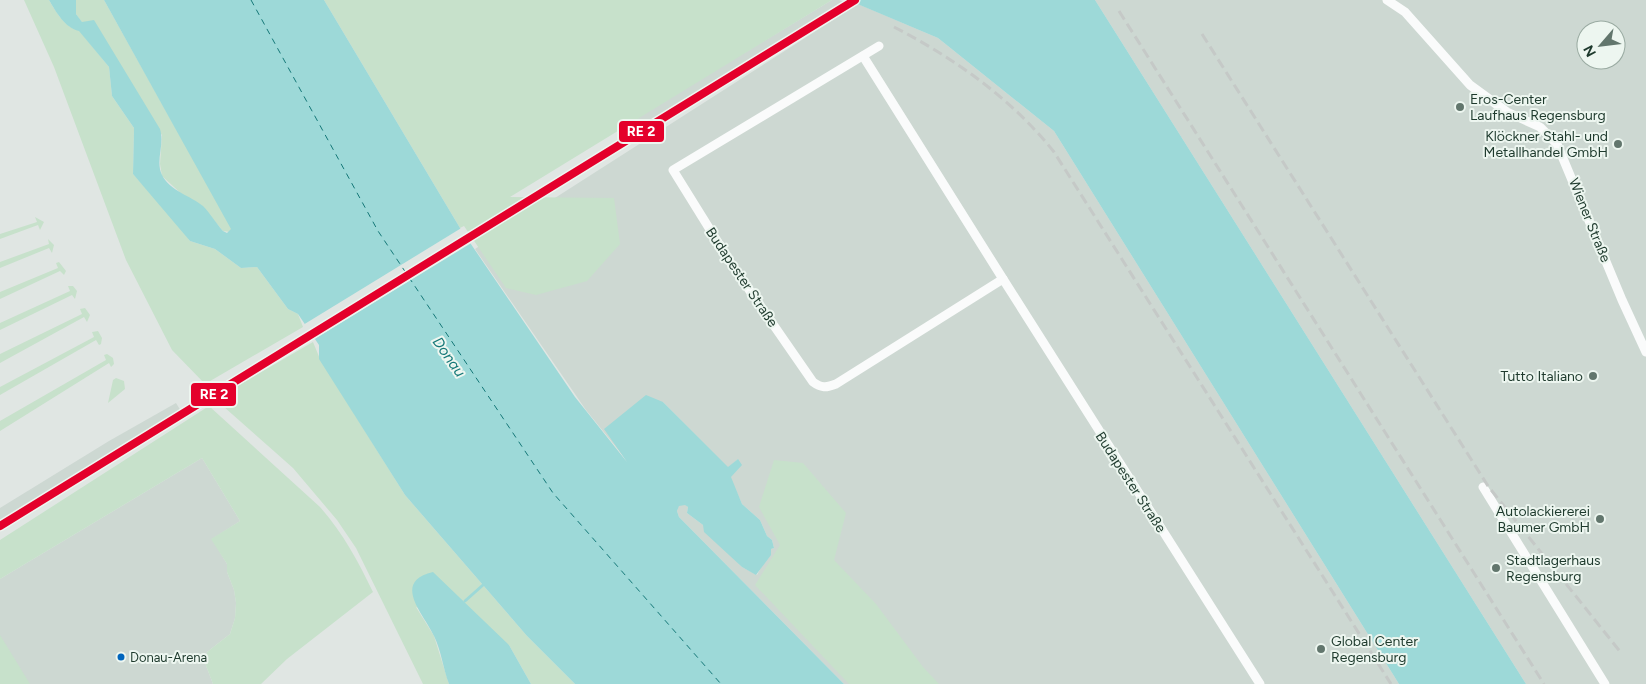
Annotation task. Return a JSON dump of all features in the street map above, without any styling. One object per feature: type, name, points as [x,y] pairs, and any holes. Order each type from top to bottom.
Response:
[{"type":"street","name":"Wiener Straße","points":[[1387,0],[1405,12],[1470,85],[1507,112],[1540,127],[1557,144],[1646,352]]},
{"type":"street","name":"Budapester Straße","points":[[879,46],[673,170],[727,257],[813,382],[819,387],[827,388],[1003,278]]},
{"type":"street","name":"Budapester Straße","points":[[863,56],[1260,684]]},
{"type":"street","points":[[1483,487],[1605,684]]},
{"type":"shaded area","points":[[832,0],[839,0],[851,5],[640,133],[634,122],[638,117]]},
{"type":"shaded area","points":[[1095,0],[1646,0],[1646,684],[1526,684]]},
{"type":"shaded area","points":[[858,4],[938,38],[1054,131],[1399,684],[844,684],[679,517],[677,511],[679,505],[686,505],[688,507],[687,513],[703,525],[742,567],[757,575],[771,549],[774,548],[772,540],[767,536],[760,520],[742,504],[730,477],[738,459],[728,468],[663,402],[628,462],[586,410],[475,249]]},
{"type":"shaded area","points":[[176,403],[184,416],[0,530],[0,508],[109,441]]},
{"type":"shaded area","points":[[202,458],[240,521],[212,539],[227,564],[227,572],[234,590],[236,603],[235,618],[230,634],[207,652],[205,663],[213,684],[3,684],[0,676],[0,579]]},
{"type":"green space","points":[[24,0],[49,0],[61,19],[69,26],[79,30],[109,67],[112,96],[134,128],[133,174],[171,216],[190,241],[215,249],[241,268],[257,267],[288,309],[298,314],[303,327],[205,384],[172,350],[126,260],[54,67]]},
{"type":"green space","points":[[76,0],[104,0],[232,229],[230,232],[223,231],[202,206],[186,198],[162,176],[160,164],[162,135],[76,14]]},
{"type":"green space","points":[[324,0],[832,0],[510,197],[614,198],[620,244],[587,281],[536,295],[506,288],[464,226],[460,228]]},
{"type":"green space","points":[[35,217],[44,222],[40,230],[38,225],[0,239],[0,234],[37,222]]},
{"type":"green space","points":[[48,239],[54,245],[52,253],[49,248],[0,268],[0,262],[49,244]]},
{"type":"green space","points":[[59,262],[66,271],[64,275],[60,271],[0,299],[0,292],[58,268],[56,263]]},
{"type":"green space","points":[[68,286],[73,286],[77,291],[75,299],[72,295],[0,330],[0,323],[70,291]]},
{"type":"green space","points":[[85,308],[90,315],[87,322],[84,317],[0,363],[0,354],[82,314],[80,309]]},
{"type":"green space","points":[[98,331],[102,338],[101,344],[99,345],[96,340],[0,395],[0,387],[94,337],[92,332]]},
{"type":"green space","points":[[313,342],[320,359],[405,495],[527,636],[575,684],[531,684],[509,645],[416,607],[434,636],[449,684],[423,684],[356,548],[337,520],[293,468],[215,399]]},
{"type":"green space","points":[[107,354],[113,358],[114,364],[111,367],[109,363],[0,431],[0,421],[106,360],[104,355]]},
{"type":"green space","points":[[116,378],[124,381],[125,389],[108,403],[113,380]]},
{"type":"green space","points":[[209,406],[320,507],[336,527],[362,569],[373,592],[287,659],[261,684],[213,684],[205,663],[207,652],[230,634],[235,618],[236,603],[234,590],[227,572],[227,564],[211,539],[240,521],[202,458],[0,579],[0,540]]},
{"type":"green space","points":[[774,460],[803,463],[846,513],[834,560],[876,604],[923,667],[939,684],[849,684],[755,585],[780,545],[759,507]]},
{"type":"green space","points":[[0,635],[30,684],[0,684]]},
{"type":"water","name":"Donau","points":[[49,0],[76,0],[76,14],[82,22],[94,20],[160,129],[159,164],[162,175],[175,189],[203,206],[223,231],[227,233],[231,229],[104,0],[324,0],[460,228],[575,397],[627,462],[604,429],[646,395],[663,402],[728,467],[738,459],[742,465],[731,477],[742,504],[760,520],[767,536],[772,540],[774,548],[771,549],[771,555],[756,575],[742,567],[704,532],[703,525],[687,513],[688,507],[685,505],[679,506],[677,511],[679,517],[844,684],[575,684],[527,636],[405,495],[319,359],[319,345],[298,314],[288,309],[257,267],[241,268],[215,249],[190,241],[133,174],[134,128],[112,96],[109,67],[79,31],[69,27],[61,19]]},
{"type":"water","points":[[848,0],[1095,0],[1526,684],[1399,684],[1054,131],[938,38]]},
{"type":"water","points":[[433,572],[509,645],[531,684],[449,684],[436,641],[418,609],[412,591],[414,583],[421,577]]},
{"type":"pier","points":[[463,227],[473,242],[313,340],[303,325]]},
{"type":"waterway","points":[[465,601],[483,585]]},
{"type":"ferry route","points":[[251,0],[378,231],[553,493],[721,684]]},
{"type":"railway","points":[[1119,11],[1544,684]]},
{"type":"railway","points":[[894,27],[938,52],[981,81],[1020,114],[1054,152],[1391,684]]},
{"type":"railway","points":[[1202,34],[1488,486],[1622,654]]},
{"type":"transit line","points":[[0,526],[855,0]]},
{"type":"place","name":"Eros-Center Laufhaus Regensburg","points":[[1460,107]]},
{"type":"place","name":"Klöckner Stahl- und Metallhandel GmbH","points":[[1618,144]]},
{"type":"place","name":"Tutto Italiano","points":[[1593,376]]},
{"type":"place","name":"Autolackiererei Baumer GmbH","points":[[1600,519]]},
{"type":"place","name":"Stadtlagerhaus Regensburg","points":[[1496,568]]},
{"type":"place","name":"Global Center Regensburg","points":[[1321,649]]},
{"type":"place","name":"Donau-Arena","points":[[121,657]]}]
